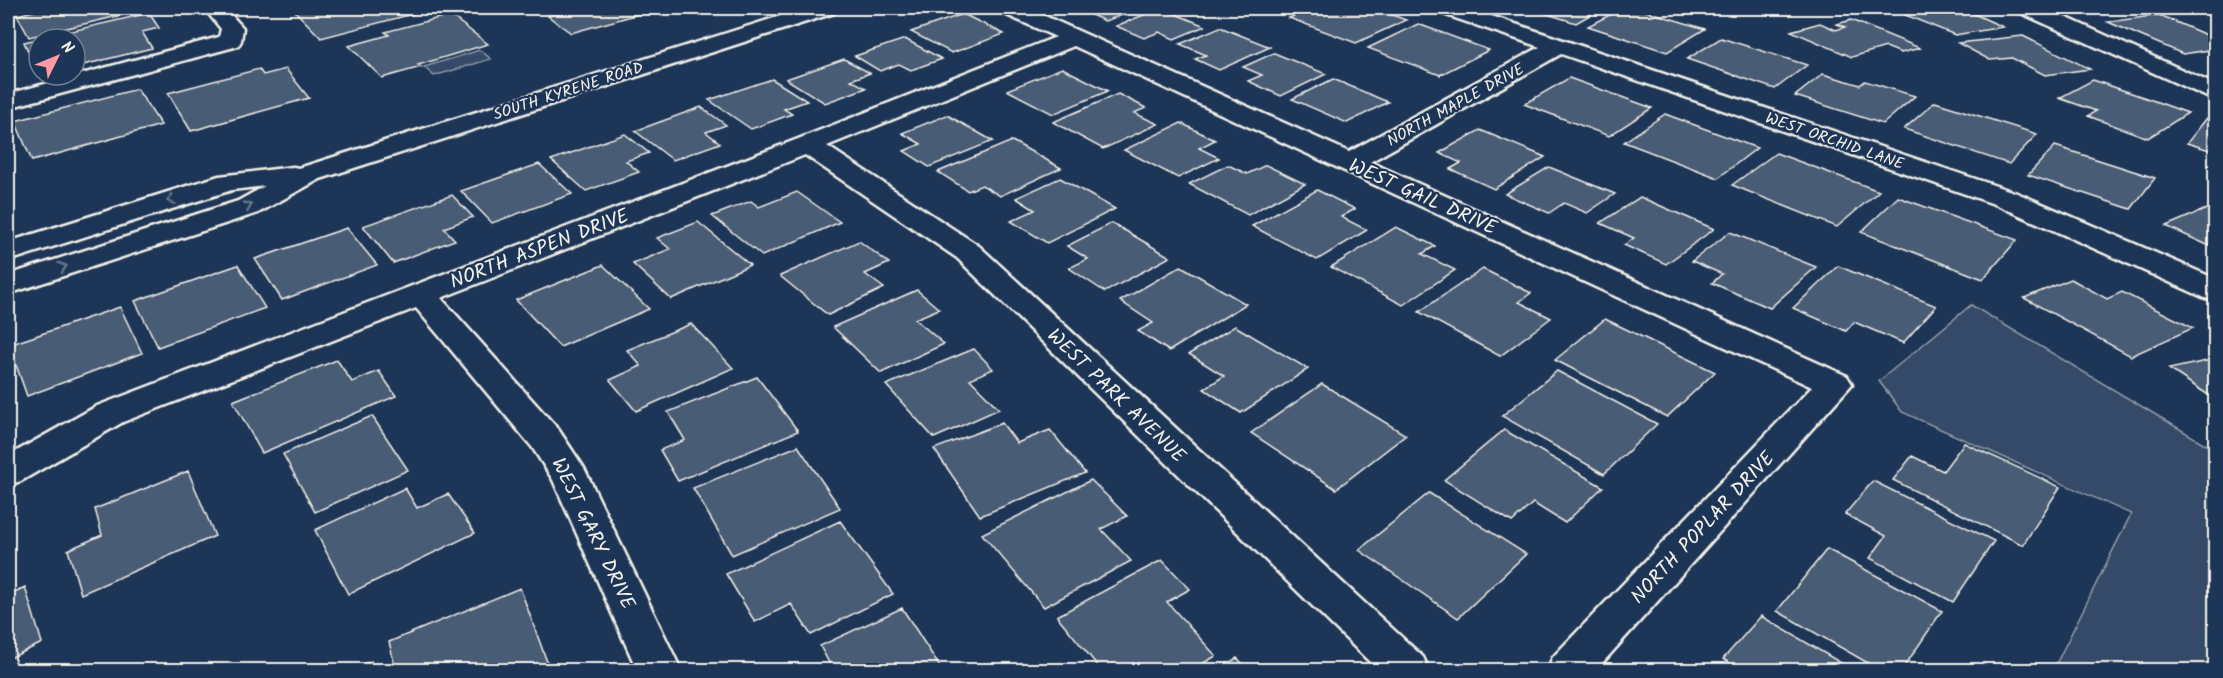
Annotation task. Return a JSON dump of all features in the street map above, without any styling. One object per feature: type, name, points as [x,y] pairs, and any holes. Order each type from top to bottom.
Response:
[{"type":"street","points":[[8,101],[230,41],[232,28],[214,8]]},
{"type":"street","name":"SOUTH KYRENE ROAD","points":[[8,285],[248,207],[310,173],[826,8]]},
{"type":"street","name":"WEST GAIL DRIVE","points":[[1010,8],[1835,384]]},
{"type":"street","name":"WEST ORCHID LANE","points":[[1448,8],[2007,200],[2216,291]]},
{"type":"street","points":[[2029,8],[2216,93]]},
{"type":"street","name":"NORTH ASPEN DRIVE","points":[[8,472],[110,414],[807,145],[1076,38]]},
{"type":"street","name":"NORTH MAPLE DRIVE","points":[[1349,163],[1560,45]]},
{"type":"street","name":"WEST PARK AVENUE","points":[[807,145],[968,252],[1407,670]]},
{"type":"street","name":"SOUTH KYRENE ROAD","points":[[8,252],[229,182],[310,173]]},
{"type":"street","name":"WEST GARY DRIVE","points":[[421,294],[545,438],[571,477],[659,670]]},
{"type":"street","name":"NORTH POPLAR DRIVE","points":[[1569,670],[1835,384]]},
{"type":"shaded area","points":[[480,50],[491,59],[434,76],[424,67]]},
{"type":"shaded area","points":[[1971,305],[2215,450],[2215,670],[2053,670],[2131,514],[1902,412],[1879,381]]},
{"type":"building","points":[[32,8],[132,8],[118,11],[122,15],[71,27],[27,27],[27,33],[17,15],[34,11]]},
{"type":"building","points":[[305,8],[425,8],[428,10],[321,38],[294,10]]},
{"type":"building","points":[[579,8],[660,8],[571,33],[548,16]]},
{"type":"building","points":[[1142,8],[1105,21],[1077,9]]},
{"type":"building","points":[[1161,8],[1205,26],[1174,39],[1159,32],[1144,38],[1116,26]]},
{"type":"building","points":[[1313,8],[1373,8],[1406,20],[1356,43],[1289,18]]},
{"type":"building","points":[[1528,8],[1602,8],[1576,23]]},
{"type":"building","points":[[1623,8],[1636,8],[1705,29],[1667,52],[1588,26]]},
{"type":"building","points":[[1888,8],[1973,8],[1984,12],[1974,14],[2003,27],[1955,35]]},
{"type":"building","points":[[2085,8],[2145,8],[2094,12]]},
{"type":"building","points":[[149,13],[159,28],[142,32],[152,48],[87,64],[87,27]]},
{"type":"building","points":[[963,14],[1004,34],[952,53],[911,32]]},
{"type":"building","points":[[450,15],[488,44],[382,78],[349,46],[389,35],[385,32]]},
{"type":"building","points":[[2159,15],[2216,39],[2216,49],[2183,54],[2108,22]]},
{"type":"building","points":[[1851,20],[1920,48],[1901,53],[1886,47],[1852,57],[1791,31],[1820,23],[1836,30],[1845,27],[1837,24]]},
{"type":"building","points":[[1418,24],[1489,50],[1440,75],[1368,48]]},
{"type":"building","points":[[1220,27],[1270,47],[1219,70],[1195,59],[1206,55],[1180,44]]},
{"type":"building","points":[[2023,36],[2090,69],[2045,75],[2012,58],[1990,60],[1958,43]]},
{"type":"building","points":[[1721,38],[1807,65],[1775,89],[1687,59]]},
{"type":"building","points":[[905,39],[942,59],[911,70],[899,64],[880,71],[855,56]]},
{"type":"building","points":[[1274,53],[1326,74],[1281,96],[1248,81],[1262,75],[1243,67]]},
{"type":"building","points":[[844,59],[870,73],[851,80],[866,88],[825,103],[786,79]]},
{"type":"building","points":[[1062,68],[1108,91],[1053,114],[1007,90]]},
{"type":"building","points":[[259,69],[263,75],[286,69],[309,98],[191,131],[168,93]]},
{"type":"building","points":[[1823,74],[1860,85],[1865,81],[1915,96],[1883,124],[1795,96]]},
{"type":"building","points":[[1569,78],[1652,108],[1609,136],[1524,104]]},
{"type":"building","points":[[772,79],[807,101],[784,109],[792,114],[751,129],[709,100]]},
{"type":"building","points":[[1333,79],[1388,102],[1347,123],[1292,99]]},
{"type":"building","points":[[2093,80],[2188,113],[2148,138],[2088,116],[2096,111],[2059,98]]},
{"type":"building","points":[[137,89],[161,125],[32,161],[15,121]]},
{"type":"building","points":[[1118,94],[1146,108],[1134,113],[1158,124],[1103,149],[1053,122]]},
{"type":"building","points":[[1935,102],[2037,134],[2009,164],[1904,129]]},
{"type":"building","points":[[701,107],[726,125],[706,132],[720,143],[673,160],[635,131]]},
{"type":"building","points":[[1665,114],[1757,148],[1718,178],[1624,142]]},
{"type":"building","points":[[947,115],[993,141],[929,167],[904,151],[921,144],[902,133]]},
{"type":"building","points":[[2207,118],[2216,121],[2216,152],[2187,143]]},
{"type":"building","points":[[1181,123],[1215,140],[1199,148],[1219,158],[1178,178],[1124,150]]},
{"type":"building","points":[[1480,130],[1545,157],[1494,189],[1450,169],[1461,163],[1439,153]]},
{"type":"building","points":[[625,134],[649,153],[626,161],[639,172],[586,191],[551,160]]},
{"type":"building","points":[[1012,141],[1061,168],[1000,196],[982,185],[968,191],[938,172]]},
{"type":"building","points":[[2055,146],[2155,178],[2131,209],[2028,175]]},
{"type":"building","points":[[1776,153],[1879,191],[1837,227],[1732,185]]},
{"type":"building","points":[[539,164],[572,194],[492,223],[461,191]]},
{"type":"building","points":[[1228,165],[1247,174],[1266,165],[1305,184],[1248,215],[1189,184]]},
{"type":"building","points":[[1549,167],[1615,194],[1587,213],[1564,203],[1549,213],[1505,194]]},
{"type":"building","points":[[1060,178],[1115,209],[1047,243],[1011,221],[1035,210],[1016,198]]},
{"type":"building","points":[[1317,190],[1355,209],[1341,217],[1367,230],[1317,260],[1252,226]]},
{"type":"building","points":[[797,192],[840,222],[762,256],[712,216],[751,201],[759,207]]},
{"type":"building","points":[[452,195],[473,217],[444,228],[455,240],[393,263],[363,226]]},
{"type":"building","points":[[1640,197],[1714,229],[1666,264],[1624,245],[1634,238],[1600,223]]},
{"type":"building","points":[[1898,197],[2017,240],[1983,279],[1861,232]]},
{"type":"building","points":[[2216,205],[2216,249],[2166,226]]},
{"type":"building","points":[[698,222],[750,265],[671,299],[633,264],[670,249],[657,238]]},
{"type":"building","points":[[1112,223],[1170,257],[1105,292],[1069,268],[1088,259],[1067,246]]},
{"type":"building","points":[[1396,227],[1435,246],[1422,254],[1455,270],[1403,305],[1331,267]]},
{"type":"building","points":[[347,228],[377,265],[282,300],[255,259]]},
{"type":"building","points":[[1730,232],[1816,267],[1770,308],[1712,283],[1722,274],[1692,261]]},
{"type":"building","points":[[859,241],[889,263],[865,274],[884,288],[828,315],[780,276]]},
{"type":"building","points":[[238,265],[265,308],[158,347],[135,301]]},
{"type":"building","points":[[603,265],[649,309],[560,347],[516,300]]},
{"type":"building","points":[[1181,266],[1246,304],[1169,351],[1138,331],[1153,323],[1120,301]]},
{"type":"building","points":[[1838,266],[1936,306],[1903,343],[1854,322],[1846,331],[1793,308]]},
{"type":"building","points":[[1483,269],[1531,293],[1519,302],[1551,318],[1500,356],[1419,312]]},
{"type":"building","points":[[2071,279],[2107,299],[2122,292],[2193,328],[2131,356],[2024,298]]},
{"type":"building","points":[[917,290],[939,309],[915,319],[944,344],[881,373],[833,327]]},
{"type":"building","points":[[120,307],[142,353],[27,396],[9,345]]},
{"type":"building","points":[[1605,319],[1715,372],[1667,417],[1555,360]]},
{"type":"building","points":[[691,324],[733,368],[636,411],[610,380],[641,366],[627,350]]},
{"type":"building","points":[[1235,326],[1308,369],[1241,413],[1204,389],[1224,376],[1189,354]]},
{"type":"building","points":[[974,349],[993,369],[970,379],[999,409],[934,438],[886,385]]},
{"type":"building","points":[[2216,359],[2216,400],[2169,369]]},
{"type":"building","points":[[337,360],[352,382],[379,371],[396,396],[262,453],[233,401]]},
{"type":"building","points":[[1557,371],[1657,424],[1604,474],[1502,416]]},
{"type":"building","points":[[757,377],[798,431],[678,481],[660,450],[685,440],[668,412]]},
{"type":"building","points":[[1322,384],[1406,435],[1336,489],[1251,433]]},
{"type":"building","points":[[372,416],[408,470],[315,512],[283,454]]},
{"type":"building","points":[[1002,423],[1017,443],[1050,430],[1085,473],[980,516],[934,449]]},
{"type":"building","points":[[1504,430],[1603,487],[1565,523],[1533,503],[1512,522],[1444,480]]},
{"type":"building","points":[[1964,443],[2060,487],[2023,545],[1893,480],[1912,456],[1943,471]]},
{"type":"building","points":[[798,446],[840,508],[732,555],[693,488]]},
{"type":"building","points":[[188,471],[215,536],[81,594],[68,550],[102,535],[95,509]]},
{"type":"building","points":[[1091,480],[1127,516],[1101,529],[1131,561],[1044,607],[982,534]]},
{"type":"building","points":[[1873,481],[1994,541],[1953,602],[1870,558],[1886,536],[1845,514]]},
{"type":"building","points":[[405,488],[417,508],[448,494],[475,533],[348,594],[315,530]]},
{"type":"building","points":[[1429,493],[1526,554],[1458,618],[1359,550]]},
{"type":"building","points":[[840,521],[893,594],[811,635],[791,604],[755,622],[726,574]]},
{"type":"building","points":[[1827,549],[1942,611],[1902,670],[1880,670],[1777,611]]},
{"type":"building","points":[[1162,560],[1190,589],[1167,602],[1216,656],[1191,670],[1101,670],[1057,616]]},
{"type":"building","points":[[25,587],[42,643],[8,659],[8,595]]},
{"type":"building","points":[[520,588],[550,670],[396,670],[389,642]]},
{"type":"building","points":[[902,608],[942,670],[833,670],[820,646]]},
{"type":"building","points":[[1761,616],[1853,670],[1741,670],[1723,659]]},
{"type":"building","points":[[1237,658],[1249,670],[1217,670]]},
{"type":"building","points":[[371,661],[373,670],[349,670]]}]
